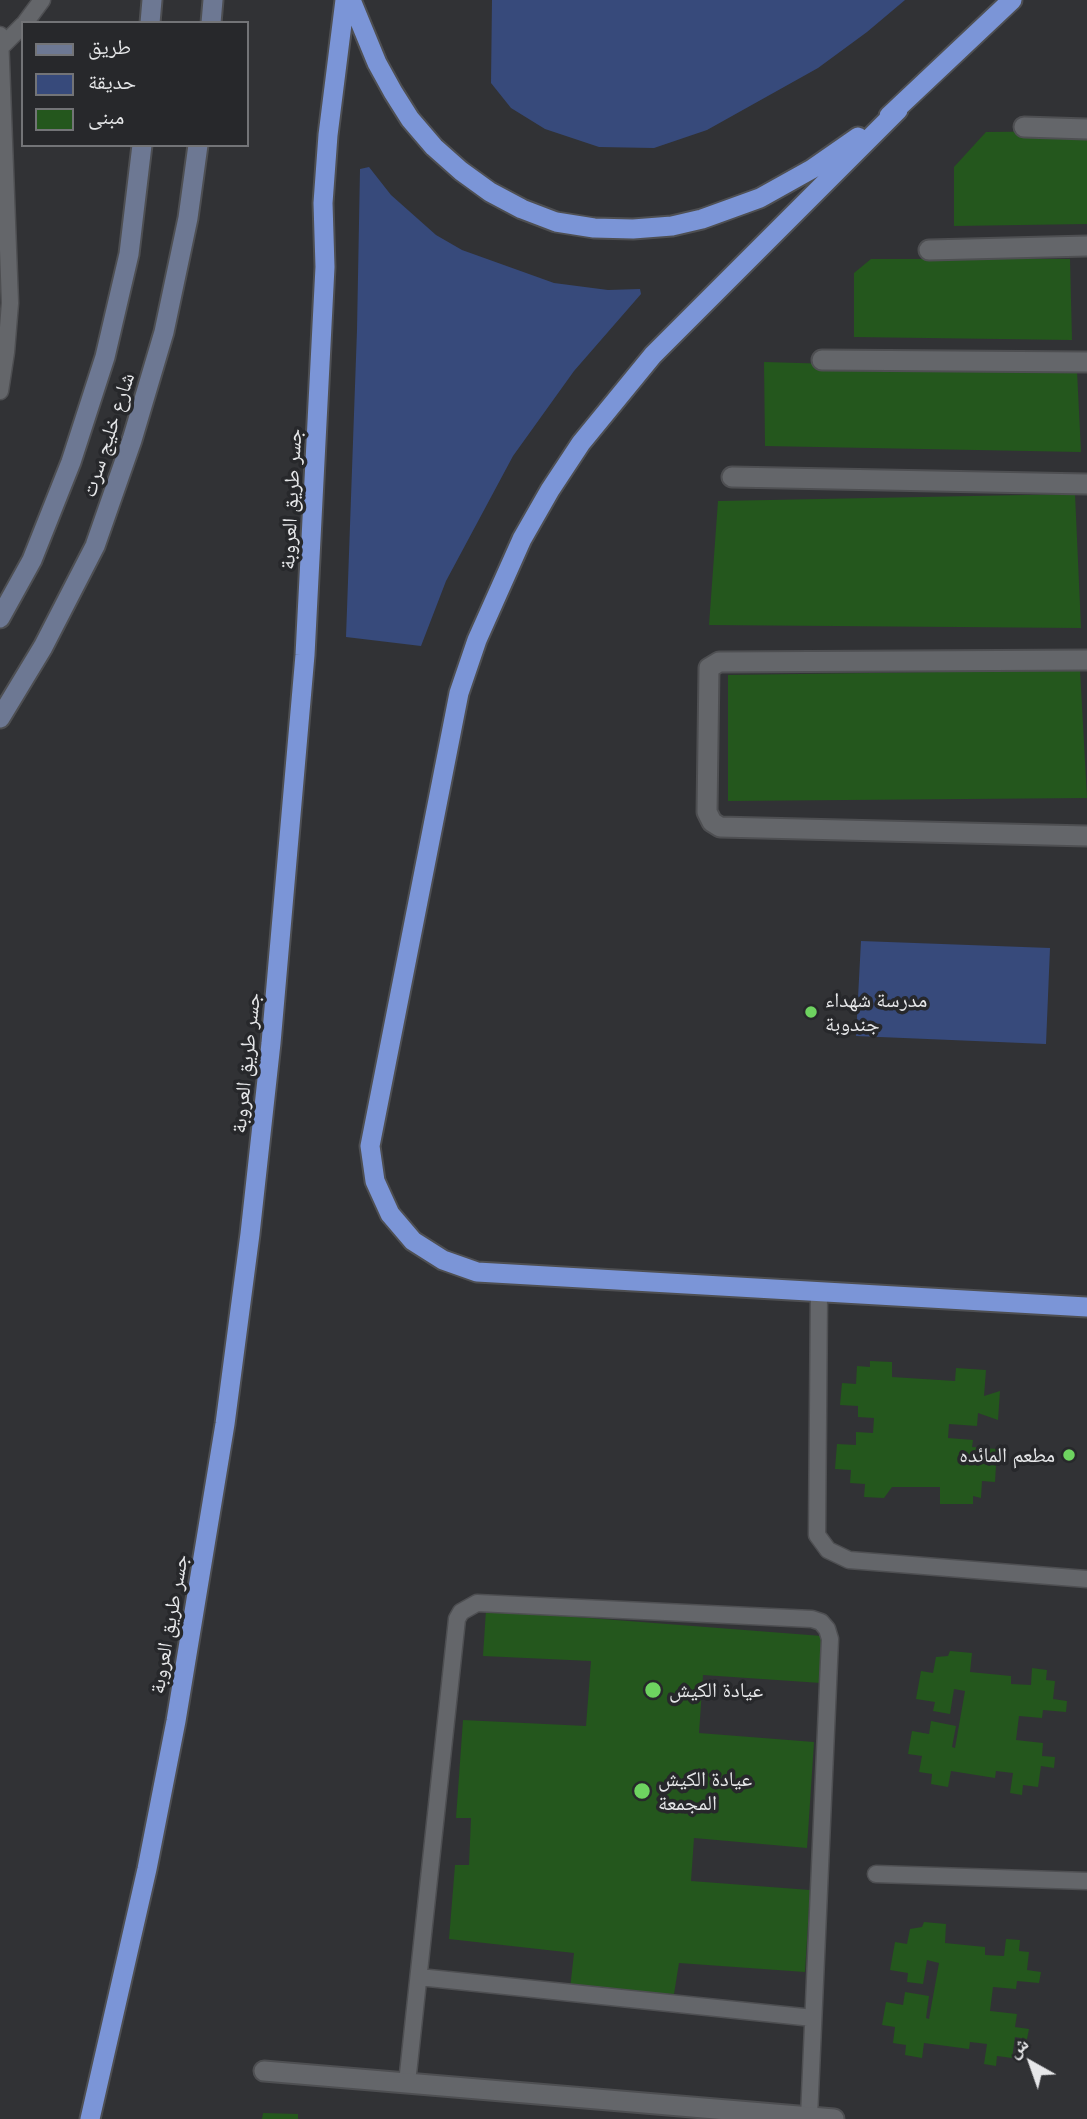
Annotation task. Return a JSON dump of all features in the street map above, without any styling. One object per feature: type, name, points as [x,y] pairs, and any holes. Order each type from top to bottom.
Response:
[{"type":"highway","name":"جسر طريق العروبة","points":[[90,2119],[147,1869],[176,1721],[225,1424],[250,1234],[273,1029],[301,711],[325,267],[323,202],[328,135],[345,0]]},
{"type":"highway","points":[[351,0],[377,63],[393,92],[410,119],[434,147],[490,192],[522,209],[556,222],[594,228],[633,229],[672,226],[731,210],[760,198],[812,169],[898,110]]},
{"type":"highway","points":[[1012,0],[684,322],[616,398],[581,443],[550,490],[504,576],[477,640],[459,693],[370,1146],[375,1181],[390,1214],[413,1241],[443,1260],[477,1272],[1087,1307]]},
{"type":"main road","points":[[150,21],[152,0]]},
{"type":"main road","points":[[212,21],[213,0]]},
{"type":"main road","name":"شارع خليج سرت","points":[[0,618],[42,536],[71,462],[105,357],[129,254],[142,147]]},
{"type":"main road","name":"شارع خليج سرت","points":[[0,718],[43,647],[95,546],[132,440],[164,332],[188,218],[198,147]]},
{"type":"street","points":[[1024,127],[1087,129]]},
{"type":"street","points":[[929,250],[1087,246]]},
{"type":"street","points":[[822,360],[1087,362]]},
{"type":"street","points":[[732,477],[1087,484]]},
{"type":"street","points":[[1087,660],[719,662],[709,668],[707,811],[712,822],[720,827],[1087,836]]},
{"type":"street","points":[[264,2071],[834,2119]]},
{"type":"lane","points":[[26,21],[42,0]]},
{"type":"lane","points":[[0,391],[10,303],[1,41],[21,26]]},
{"type":"lane","points":[[819,1293],[817,1535],[828,1550],[849,1560],[1087,1578]]},
{"type":"lane","points":[[407,2083],[457,1619],[461,1612],[477,1603],[812,1619],[821,1622],[830,1639],[809,2118]]},
{"type":"lane","points":[[876,1874],[1087,1881]]},
{"type":"lane","points":[[419,1977],[813,2018]]},
{"type":"green space","points":[[492,0],[905,0],[818,68],[707,130],[654,148],[599,147],[545,129],[511,108],[491,83]]},
{"type":"green space","points":[[369,167],[391,195],[436,235],[462,250],[554,283],[608,290],[640,289],[641,294],[574,371],[513,456],[446,581],[421,646],[346,637],[360,169]]},
{"type":"green space","points":[[861,941],[1050,948],[1046,1044],[856,1036]]},
{"type":"building","points":[[1087,131],[1087,224],[954,226],[954,167],[986,132]]},
{"type":"building","points":[[871,259],[1070,259],[1072,340],[854,337],[854,273]]},
{"type":"building","points":[[764,362],[1077,371],[1081,452],[765,446]]},
{"type":"building","points":[[1075,494],[1081,628],[709,625],[718,501]]},
{"type":"building","points":[[1080,670],[1087,798],[728,801],[728,675]]},
{"type":"building","points":[[870,1361],[892,1362],[892,1377],[955,1381],[956,1368],[986,1370],[984,1396],[1000,1391],[998,1420],[978,1413],[977,1426],[949,1424],[948,1438],[973,1440],[972,1447],[997,1449],[995,1482],[982,1481],[981,1498],[973,1496],[973,1504],[940,1504],[940,1487],[892,1487],[884,1498],[864,1497],[865,1484],[850,1483],[851,1470],[835,1469],[837,1444],[856,1445],[856,1432],[873,1433],[874,1418],[858,1417],[858,1406],[840,1405],[842,1383],[856,1384],[857,1366],[870,1367]]},
{"type":"building","points":[[486,1610],[822,1636],[821,1683],[703,1675],[699,1733],[814,1742],[807,1848],[694,1838],[691,1881],[810,1890],[805,1972],[679,1963],[674,1994],[570,1989],[574,1953],[449,1939],[455,1865],[469,1865],[471,1818],[456,1818],[463,1720],[586,1726],[591,1661],[483,1656]]},
{"type":"building","points":[[950,1651],[972,1653],[970,1672],[1011,1676],[1011,1684],[1031,1685],[1032,1668],[1047,1670],[1046,1680],[1055,1681],[1053,1699],[1067,1701],[1066,1712],[1043,1710],[1042,1718],[1019,1716],[1016,1740],[1043,1743],[1042,1756],[1055,1757],[1054,1768],[1041,1766],[1038,1787],[1023,1785],[1022,1795],[1010,1793],[1013,1773],[996,1771],[995,1778],[951,1771],[948,1787],[931,1784],[932,1774],[919,1772],[922,1756],[908,1754],[912,1731],[929,1734],[931,1721],[956,1726],[952,1747],[955,1748],[965,1691],[954,1689],[950,1714],[933,1711],[935,1702],[916,1699],[921,1671],[933,1673],[936,1657],[948,1656]]},
{"type":"building","points":[[924,1922],[946,1924],[945,1943],[985,1947],[985,1955],[1004,1956],[1006,1939],[1020,1940],[1019,1951],[1029,1952],[1027,1970],[1041,1972],[1039,1983],[1017,1981],[1016,1989],[993,1987],[990,2011],[1017,2014],[1015,2027],[1029,2029],[1027,2039],[1015,2037],[1012,2058],[997,2056],[996,2066],[984,2064],[987,2044],[970,2042],[969,2049],[924,2043],[922,2058],[905,2055],[906,2045],[893,2043],[895,2027],[882,2025],[886,2002],[903,2005],[905,1992],[929,1996],[926,2018],[929,2019],[939,1963],[927,1960],[923,1984],[907,1982],[908,1973],[890,1970],[895,1942],[907,1944],[910,1929],[922,1927]]},
{"type":"building","points":[[263,2113],[298,2114],[298,2119],[262,2119]]},
{"type":"place","name":"مدرسة شهداء جندوبة","points":[[811,1012]]},
{"type":"place","name":"مطعم المائده","points":[[1069,1455]]},
{"type":"place","name":"عيادة الكيش","points":[[653,1690]]},
{"type":"place","name":"عيادة الكيش المجمعة","points":[[642,1791]]}]
